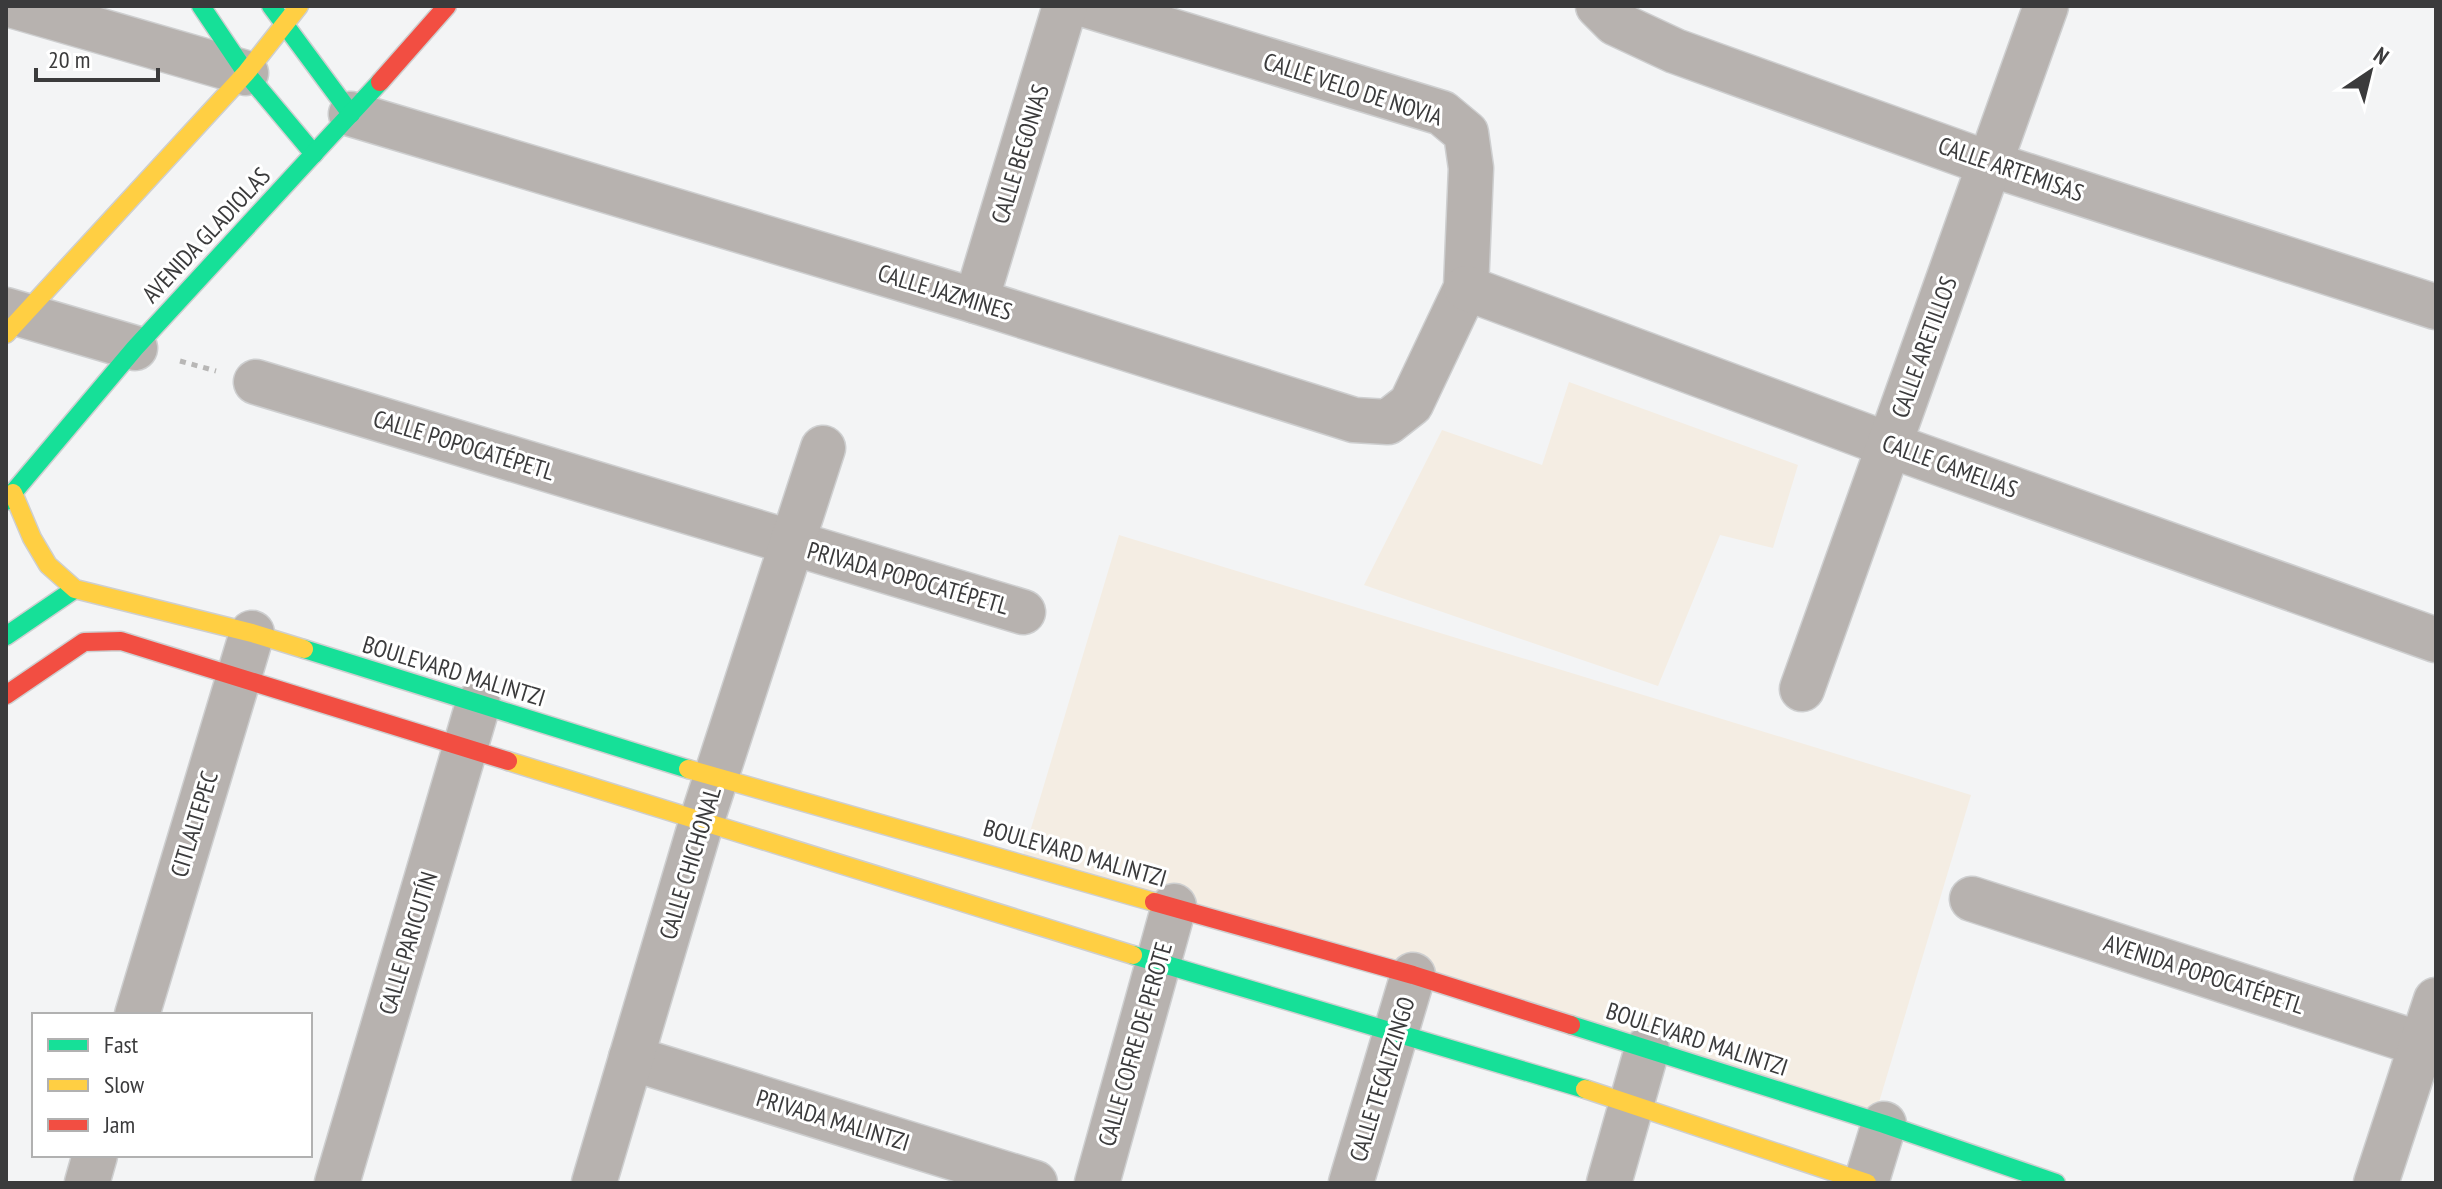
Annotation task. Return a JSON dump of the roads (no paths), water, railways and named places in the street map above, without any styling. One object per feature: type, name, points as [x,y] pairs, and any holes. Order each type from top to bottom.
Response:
[{"type":"street","points":[[14,6],[246,73]]},
{"type":"street","points":[[201,6],[246,73],[314,154]]},
{"type":"street","points":[[271,6],[351,114]]},
{"type":"street","points":[[12,320],[246,73],[299,6]]},
{"type":"street","name":"AVENIDA GLADIOLAS","points":[[10,497],[135,348],[447,6]]},
{"type":"street","name":"CALLE BEGONIAS","points":[[976,301],[1065,6]]},
{"type":"street","name":"CALLE VELO DE NOVIA","points":[[1089,6],[1442,113],[1466,133],[1468,145],[1471,168],[1466,288]]},
{"type":"street","name":"CALLE ARTEMISAS","points":[[1598,6],[1615,23],[1675,51],[1990,164],[2436,307]]},
{"type":"street","name":"CALLE ARETILLOS","points":[[1802,689],[2046,6]]},
{"type":"street","name":"CALLE JAZMINES","points":[[351,114],[976,301],[1354,420],[1388,422],[1411,404],[1466,288]]},
{"type":"street","name":"CALLE CAMELIAS","points":[[1466,288],[1889,445],[2436,640]]},
{"type":"street","points":[[12,320],[135,348]]},
{"type":"street","name":"CALLE POPOCATÉPETL","points":[[256,382],[793,544]]},
{"type":"street","name":"CALLE CHICHONAL","points":[[594,1183],[701,823],[823,448]]},
{"type":"street","points":[[6,636],[75,589],[48,565],[10,497]]},
{"type":"street","name":"PRIVADA POPOCATÉPETL","points":[[793,544],[1023,612]]},
{"type":"street","name":"BOULEVARD MALINTZI","points":[[75,589],[252,633],[716,778],[1413,975],[1884,1124],[2056,1183]]},
{"type":"street","name":"CITLALTEPEC","points":[[138,1013],[252,633]]},
{"type":"street","points":[[6,695],[84,642],[121,641],[1158,963],[1633,1103],[1867,1183],[1884,1124]]},
{"type":"street","name":"CALLE PARICUTÍN","points":[[337,1183],[478,704]]},
{"type":"street","name":"AVENIDA POPOCATÉPETL","points":[[1972,899],[2429,1046]]},
{"type":"street","name":"CALLE COFRE DE PEROTE","points":[[1097,1183],[1174,906]]},
{"type":"street","name":"CALLE TECALTZINGO","points":[[1351,1183],[1413,975]]},
{"type":"street","points":[[2376,1183],[2429,1046],[2436,1000]]},
{"type":"street","points":[[1609,1183],[1647,1049]]},
{"type":"street","name":"PRIVADA MALINTZI","points":[[631,1058],[1035,1183]]},
{"type":"street","points":[[87,1183],[94,1157]]}]
